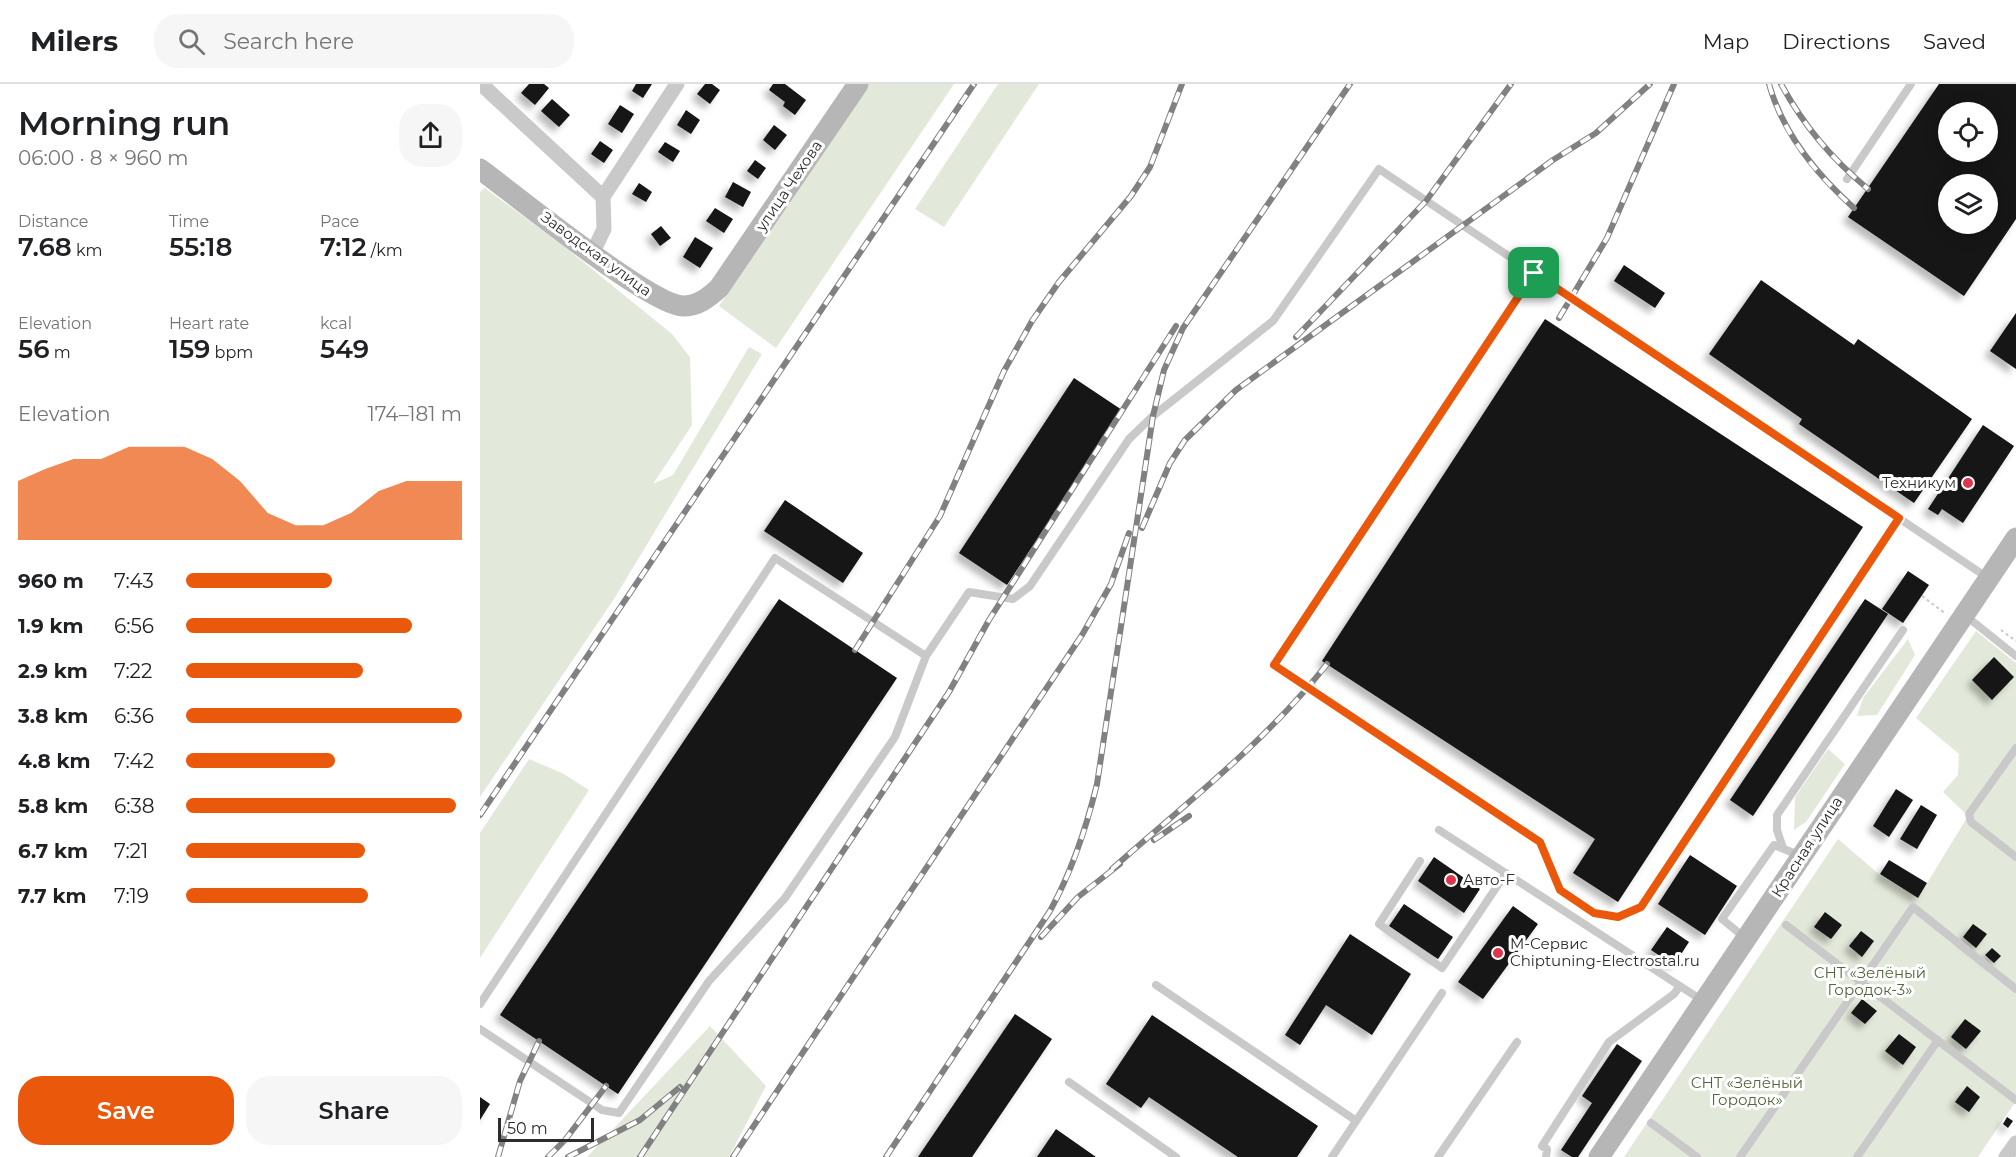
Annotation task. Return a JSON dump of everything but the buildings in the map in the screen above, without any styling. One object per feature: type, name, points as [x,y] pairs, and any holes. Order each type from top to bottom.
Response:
[{"type":"main road","name":"улица Чехова","points":[[719,288],[858,84]]},
{"type":"main road","name":"Заводская улица","points":[[480,170],[642,288],[682,306],[704,302],[719,288]]},
{"type":"main road","name":"Красная улица","points":[[1599,1157],[1747,939],[1792,852],[1989,579],[2016,538]]},
{"type":"street","points":[[481,84],[603,197]]},
{"type":"street","points":[[593,252],[604,229],[603,197],[677,84]]},
{"type":"street","points":[[2006,1157],[2016,1143]]},
{"type":"lane","points":[[1847,179],[1911,84]]},
{"type":"lane","points":[[480,1029],[602,1110],[619,1113],[709,981],[785,898],[895,737],[926,656],[969,592],[1013,599],[1030,586],[1129,439],[1153,416],[1273,321],[1379,169],[1989,579]]},
{"type":"lane","points":[[1534,273],[1274,665],[1540,842],[1560,890],[1594,913],[1618,917],[1641,907],[1899,518]]},
{"type":"lane","points":[[480,1004],[775,558],[926,656]]},
{"type":"lane","points":[[1960,617],[2016,656]]},
{"type":"lane","points":[[1792,852],[1777,830],[1777,815],[1903,630]]},
{"type":"lane","points":[[2016,748],[1969,814],[1971,822],[2016,857]]},
{"type":"lane","points":[[1439,830],[1704,1002]]},
{"type":"lane","points":[[1747,939],[1722,920],[1774,844],[1792,852]]},
{"type":"lane","points":[[1420,861],[1379,924],[1442,968],[1506,873]]},
{"type":"lane","points":[[1740,1157],[1860,981],[1913,908],[2016,989]]},
{"type":"lane","points":[[1786,925],[2016,1100]]},
{"type":"lane","points":[[1156,985],[1355,1120]]},
{"type":"lane","points":[[1546,1157],[1548,1149],[1542,1146],[1608,1042],[1674,994],[1680,986]]},
{"type":"lane","points":[[1332,1157],[1442,993]]},
{"type":"lane","points":[[1857,1157],[1938,1040]]},
{"type":"lane","points":[[1438,1157],[1517,1042]]},
{"type":"lane","points":[[1069,1082],[1176,1157]]},
{"type":"lane","points":[[1651,1123],[1697,1157]]},
{"type":"path","points":[[1922,596],[1960,617]]},
{"type":"green space","points":[[866,84],[954,84],[776,348],[719,306]]},
{"type":"green space","points":[[998,84],[1039,84],[944,227],[915,209]]},
{"type":"green space","points":[[485,188],[566,248],[672,334],[690,357],[692,425],[653,484],[673,475],[749,347],[762,354],[614,599],[480,797],[480,192]]},
{"type":"green space","points":[[1976,631],[2016,663],[2016,1101],[1978,1157],[1624,1157],[1838,839],[1880,875],[1918,898],[1968,816],[1943,792],[1958,775],[1959,754],[1916,718]]},
{"type":"green space","points":[[1908,639],[1915,655],[1877,715],[1857,716],[1863,698]]},
{"type":"green space","points":[[1828,749],[1845,764],[1806,822],[1794,830],[1795,797]]},
{"type":"green space","points":[[529,759],[562,773],[589,790],[480,958],[480,833]]},
{"type":"green space","points":[[710,1026],[766,1086],[729,1157],[587,1157]]},
{"type":"railway","points":[[480,815],[974,84]]},
{"type":"railway","points":[[855,650],[940,516],[1004,371],[1032,321],[1059,282],[1131,196],[1150,167],[1182,84]]},
{"type":"railway","points":[[886,1157],[1050,911],[1078,849],[1097,784],[1153,416],[1164,370],[1183,328],[1350,84]]},
{"type":"railway","points":[[1296,337],[1426,201],[1511,84]]},
{"type":"railway","points":[[1142,528],[1170,463],[1185,440],[1236,390],[1553,160],[1596,133],[1650,84]]},
{"type":"railway","points":[[1559,318],[1607,238],[1674,84]]},
{"type":"railway","points":[[1769,84],[1783,120],[1802,152],[1854,208]]},
{"type":"railway","points":[[1781,84],[1819,141],[1868,189]]},
{"type":"railway","points":[[640,1157],[949,692],[989,620],[1176,326]]},
{"type":"railway","points":[[733,1157],[1082,635],[1111,584],[1129,533]]},
{"type":"railway","points":[[1112,869],[1252,746],[1327,664]]},
{"type":"railway","points":[[1154,840],[1189,816]]},
{"type":"railway","points":[[1041,937],[1078,897],[1120,864]]},
{"type":"railway","points":[[498,1157],[520,1081],[539,1041]]},
{"type":"railway","points":[[548,1157],[565,1140],[606,1086]]},
{"type":"railway","points":[[568,1157],[640,1120],[680,1087]]},
{"type":"place","name":"Техникум","points":[[1968,483]]},
{"type":"place","name":"Авто-F","points":[[1451,880]]},
{"type":"place","name":"M-Сервис Chiptuning-Electrostal.ru","points":[[1498,953]]},
{"type":"route","points":[[1534,273],[1899,518],[1641,907],[1618,917],[1594,913],[1560,890],[1540,842],[1274,665],[1534,273]]},
{"type":"park label","name":"СНТ «Зелёный Городок-3»","points":[[1870,982]]},
{"type":"park label","name":"СНТ «Зелёный Городок»","points":[[1747,1092]]}]
